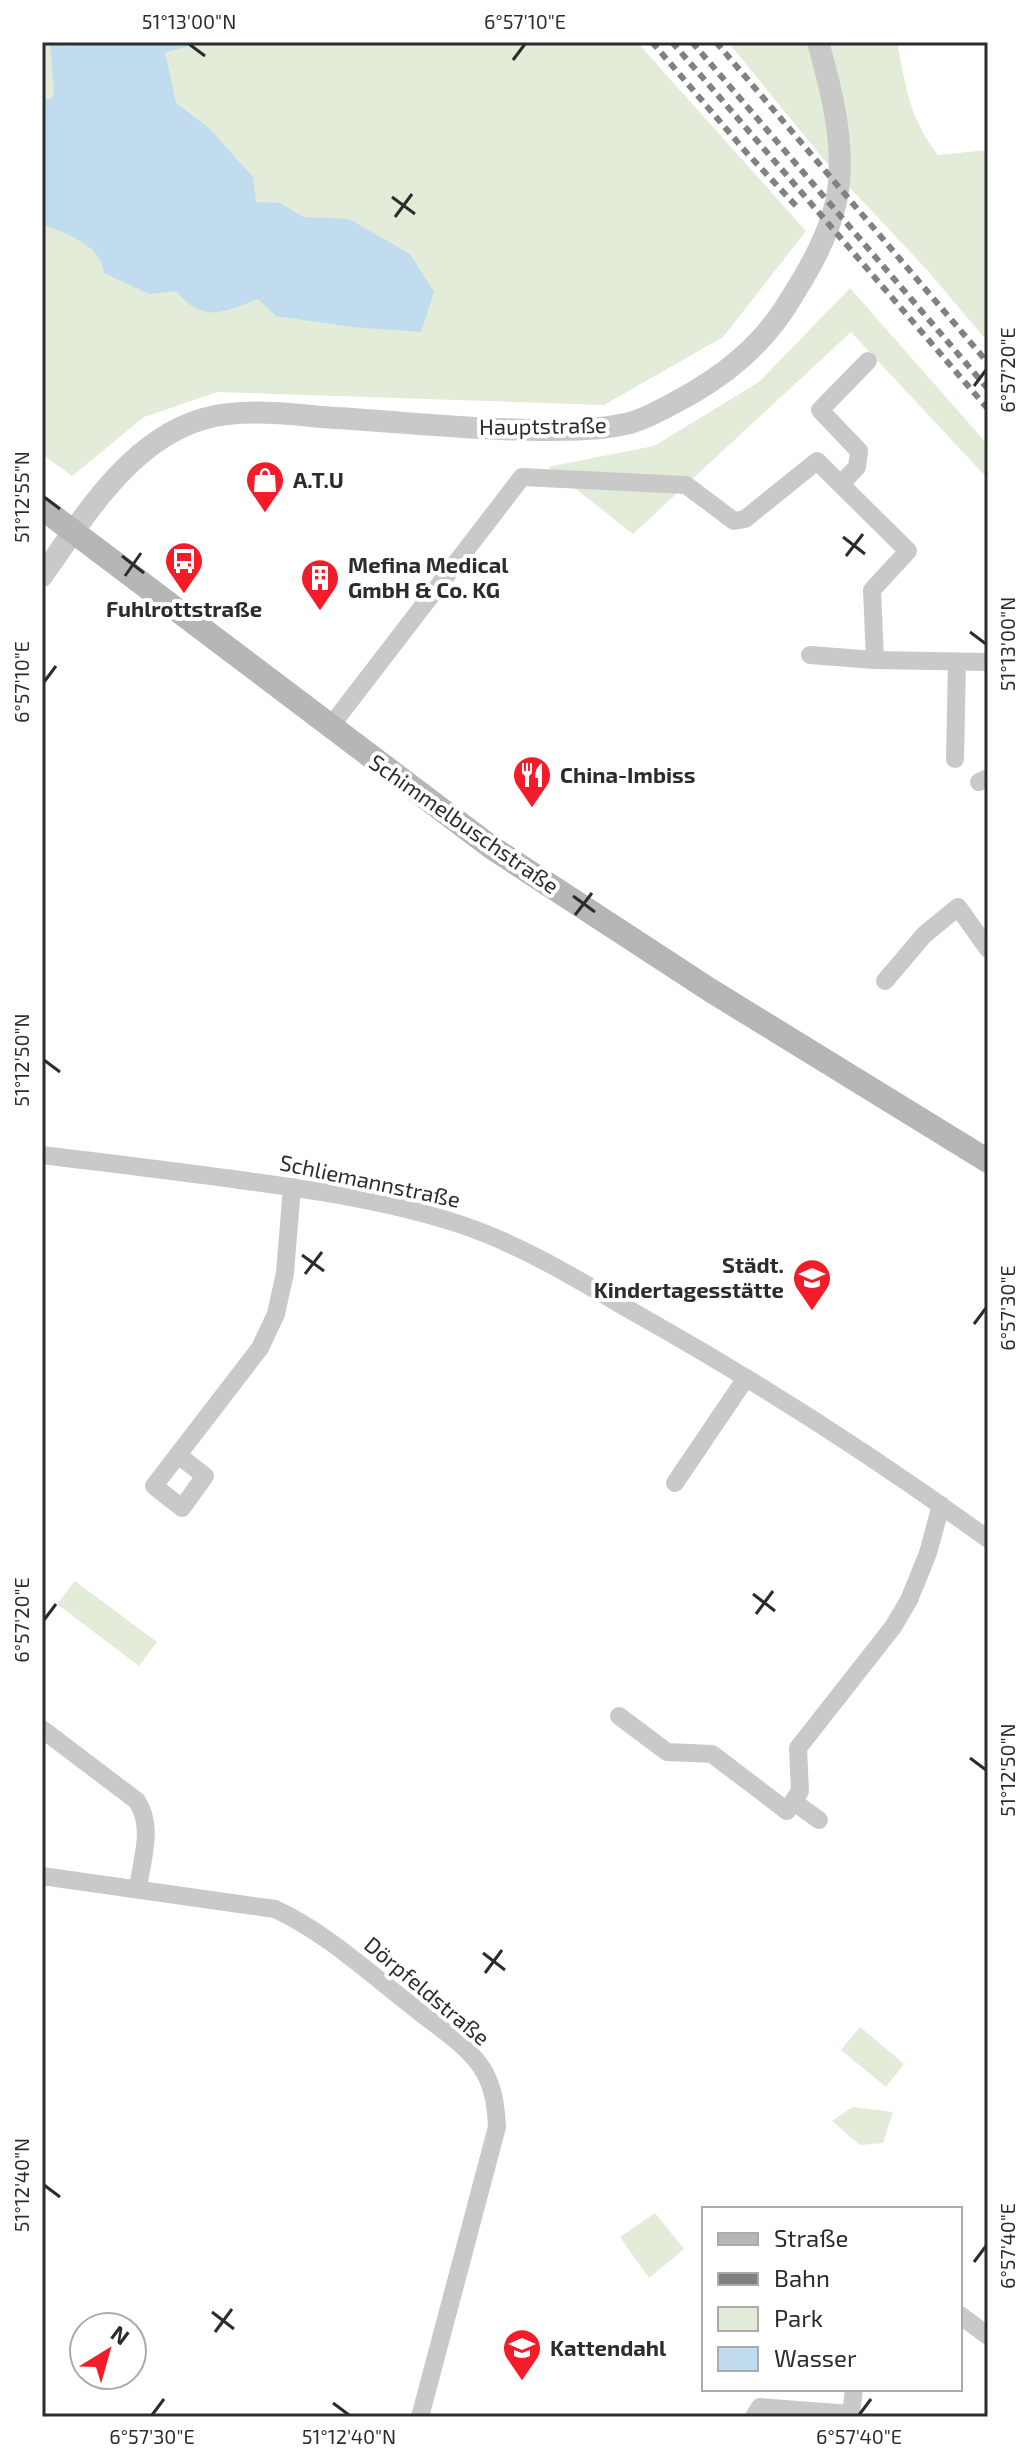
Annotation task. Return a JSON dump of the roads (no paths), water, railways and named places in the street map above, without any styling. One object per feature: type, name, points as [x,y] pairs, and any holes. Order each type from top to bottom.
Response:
[{"type":"main road","name":"Schimmelbuschstraße","points":[[42,508],[491,847],[710,990],[988,1161]]},
{"type":"street","name":"Hauptstraße","points":[[74,532],[141,453],[162,437],[203,419],[259,413],[507,430],[581,430],[633,422],[690,395],[751,352],[770,331],[813,263],[830,224],[836,200],[839,158],[834,108],[818,42]]},
{"type":"street","points":[[841,484],[857,467],[859,451],[820,410],[868,361]]},
{"type":"street","points":[[330,727],[522,477],[686,485],[734,521],[745,519],[817,461],[908,551],[872,590],[875,660]]},
{"type":"street","points":[[42,576],[74,532]]},
{"type":"street","points":[[810,655],[875,660],[988,662]]},
{"type":"street","points":[[955,759],[957,662]]},
{"type":"street","points":[[885,981],[924,935],[958,907],[988,949]]},
{"type":"street","name":"Schliemannstraße","points":[[42,1155],[292,1187],[375,1203],[482,1233],[544,1260],[746,1378],[988,1539]]},
{"type":"street","points":[[178,1455],[260,1348],[276,1314],[285,1273],[292,1187]]},
{"type":"street","points":[[675,1483],[746,1378]]},
{"type":"street","points":[[619,1716],[667,1752],[712,1754],[787,1811],[800,1791],[798,1748],[893,1627],[909,1600],[928,1553],[941,1505]]},
{"type":"street","points":[[42,1729],[137,1801],[144,1811],[148,1827],[138,1888]]},
{"type":"street","points":[[794,1802],[819,1820]]},
{"type":"street","name":"Dörpfeldstraße","points":[[42,1876],[257,1906],[288,1915],[352,1959],[467,2050],[485,2073],[496,2101],[497,2127],[420,2417]]},
{"type":"street","points":[[962,2316],[988,2336]]},
{"type":"street","points":[[754,2417],[760,2407],[851,2414],[854,2391]]},
{"type":"water","points":[[50,42],[188,42],[187,47],[165,52],[176,103],[209,128],[253,177],[256,202],[280,203],[303,217],[349,219],[410,254],[434,292],[421,332],[352,327],[276,316],[258,299],[224,311],[205,311],[195,308],[176,291],[149,294],[104,273],[96,254],[89,247],[42,224],[42,99],[50,99],[54,94]]},
{"type":"railway","points":[[652,42],[798,208]]},
{"type":"railway","points":[[672,42],[988,409]]},
{"type":"railway","points":[[692,42],[988,389]]},
{"type":"railway","points":[[716,42],[988,363]]},
{"type":"place","name":"A.T.U","points":[[265,514]]},
{"type":"place","name":"Fuhlrottstraße","points":[[184,595]]},
{"type":"place","name":"Mefina Medical GmbH & Co. KG","points":[[320,612]]},
{"type":"place","name":"China-Imbiss","points":[[532,809]]},
{"type":"place","name":"Städt. Kindertagesstätte","points":[[812,1312]]},
{"type":"place","name":"Kattendahl","points":[[522,2382]]}]
